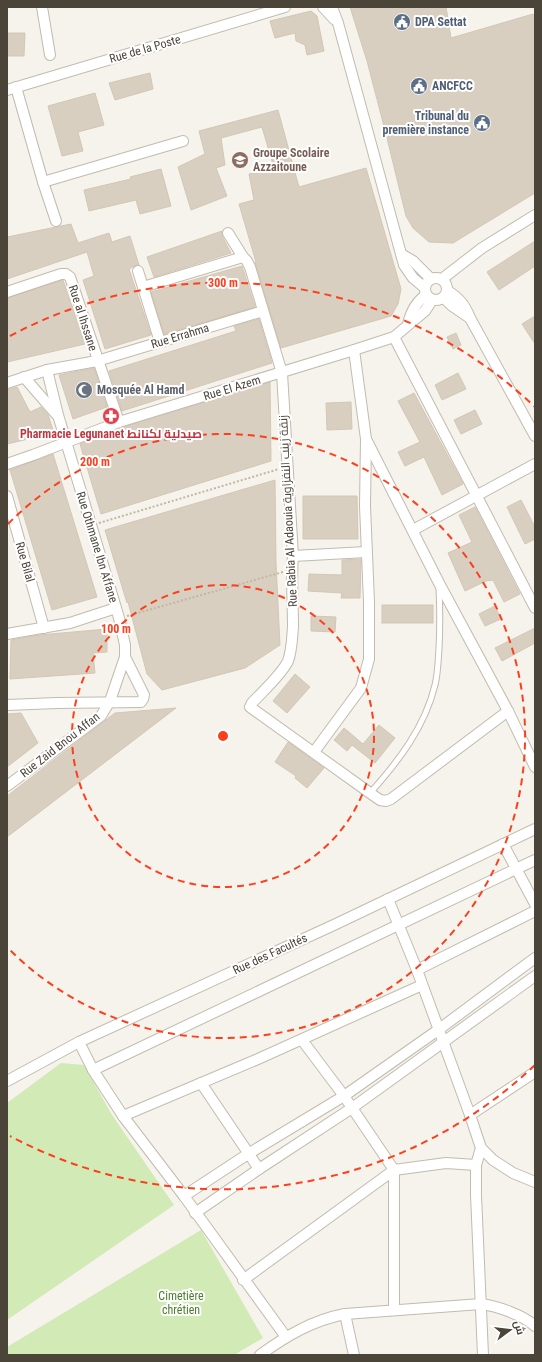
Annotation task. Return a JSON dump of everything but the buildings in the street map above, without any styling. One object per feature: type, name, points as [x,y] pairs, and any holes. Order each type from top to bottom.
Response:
[{"type":"street","points":[[42,7],[50,55]]},
{"type":"street","name":"Rue de la Poste","points":[[12,89],[283,7]]},
{"type":"street","points":[[323,7],[338,24]]},
{"type":"street","points":[[332,7],[338,24],[404,265],[413,278],[428,294],[438,301],[446,295],[456,296],[463,302],[470,318],[535,436]]},
{"type":"street","points":[[12,89],[56,221]]},
{"type":"street","points":[[43,182],[183,141]]},
{"type":"street","points":[[442,279],[482,248],[535,215]]},
{"type":"street","name":"Rue Rabia Al Adaouia زنقة زينب النفزاوية","points":[[228,233],[250,268],[282,373],[293,556],[292,644],[288,661],[250,707],[314,752]]},
{"type":"street","points":[[401,254],[413,261],[431,279]]},
{"type":"street","points":[[143,287],[243,257]]},
{"type":"street","points":[[138,271],[160,342]]},
{"type":"street","name":"Rue al Ihssane","points":[[7,292],[61,274],[66,274],[70,277],[97,361],[119,422]]},
{"type":"street","points":[[428,294],[427,283],[431,279],[438,278],[446,282],[446,295]]},
{"type":"street","name":"Rue El Azem","points":[[7,464],[119,422],[282,373],[394,337],[408,324],[411,313],[418,300],[428,294]]},
{"type":"street","name":"Rue Errahma","points":[[7,383],[47,370],[97,361],[263,311]]},
{"type":"street","points":[[394,337],[535,608]]},
{"type":"street","points":[[354,350],[366,439],[366,552],[369,602],[369,659],[361,688],[314,752],[380,800],[386,801],[391,799],[508,710]]},
{"type":"street","name":"Rue Othmane Ibn Affane","points":[[47,370],[58,415],[116,608],[125,646],[125,658],[110,701]]},
{"type":"street","name":"Rue Othmane Ibn Affane","points":[[24,377],[58,415]]},
{"type":"street","points":[[366,439],[439,583],[508,710],[535,767]]},
{"type":"street","points":[[413,530],[535,464]]},
{"type":"street","name":"Rue Bilal","points":[[7,496],[44,628]]},
{"type":"street","points":[[293,556],[366,552]]},
{"type":"street","points":[[7,634],[70,623],[116,608]]},
{"type":"street","points":[[7,706],[110,701],[141,702],[144,695],[125,658]]},
{"type":"street","name":"Rue Zaid Bnou Affan","points":[[7,786],[101,716],[110,701]]},
{"type":"street","name":"Rue des Facultés","points":[[7,1081],[79,1042],[388,899],[535,829]]},
{"type":"street","points":[[503,844],[535,904]]},
{"type":"street","points":[[93,1070],[399,926],[535,860]]},
{"type":"street","points":[[388,899],[417,970],[470,1115],[480,1148],[493,1160],[513,1173],[535,1182]]},
{"type":"street","points":[[417,970],[535,911]]},
{"type":"street","points":[[184,1196],[248,1154],[344,1096],[438,1030],[535,958]]},
{"type":"street","points":[[195,1213],[352,1108],[535,976]]},
{"type":"street","points":[[123,1116],[302,1040],[422,984]]},
{"type":"street","points":[[302,1040],[344,1096],[394,1170],[394,1310]]},
{"type":"street","points":[[79,1042],[93,1070],[123,1116],[184,1196],[243,1280],[286,1337]]},
{"type":"street","points":[[470,1115],[535,1072]]},
{"type":"street","points":[[201,1084],[259,1169]]},
{"type":"street","points":[[480,1148],[476,1164],[477,1225],[483,1355]]},
{"type":"street","points":[[243,1280],[394,1170],[446,1163],[476,1164]]},
{"type":"street","points":[[260,1355],[286,1337],[318,1322],[345,1314],[481,1304],[500,1308],[534,1322]]},
{"type":"street","points":[[345,1314],[354,1355]]},
{"type":"lane","points":[[370,793],[391,770],[420,725],[430,704],[436,684],[438,663],[440,623],[439,583]]},
{"type":"path","points":[[90,525],[287,467]]},
{"type":"path","points":[[118,618],[292,569]]},
{"type":"green space","points":[[61,1063],[84,1065],[112,1115],[174,1205],[7,1320],[7,1103]]},
{"type":"green space","name":"Cimetière chrétien","points":[[201,1230],[263,1338],[234,1355],[7,1355],[7,1347]]},
{"type":"place","name":"DPA Settat","points":[[402,22]]},
{"type":"place","name":"ANCFCC","points":[[419,86]]},
{"type":"place","name":"Tribunal du première instance","points":[[482,123]]},
{"type":"place","name":"Groupe Scolaire Azzaitoune","points":[[240,160]]},
{"type":"place","name":"Mosquée Al Hamd","points":[[84,390]]},
{"type":"place","name":"Pharmacie Legunanet صيدلية لكنانط","points":[[111,416]]}]
